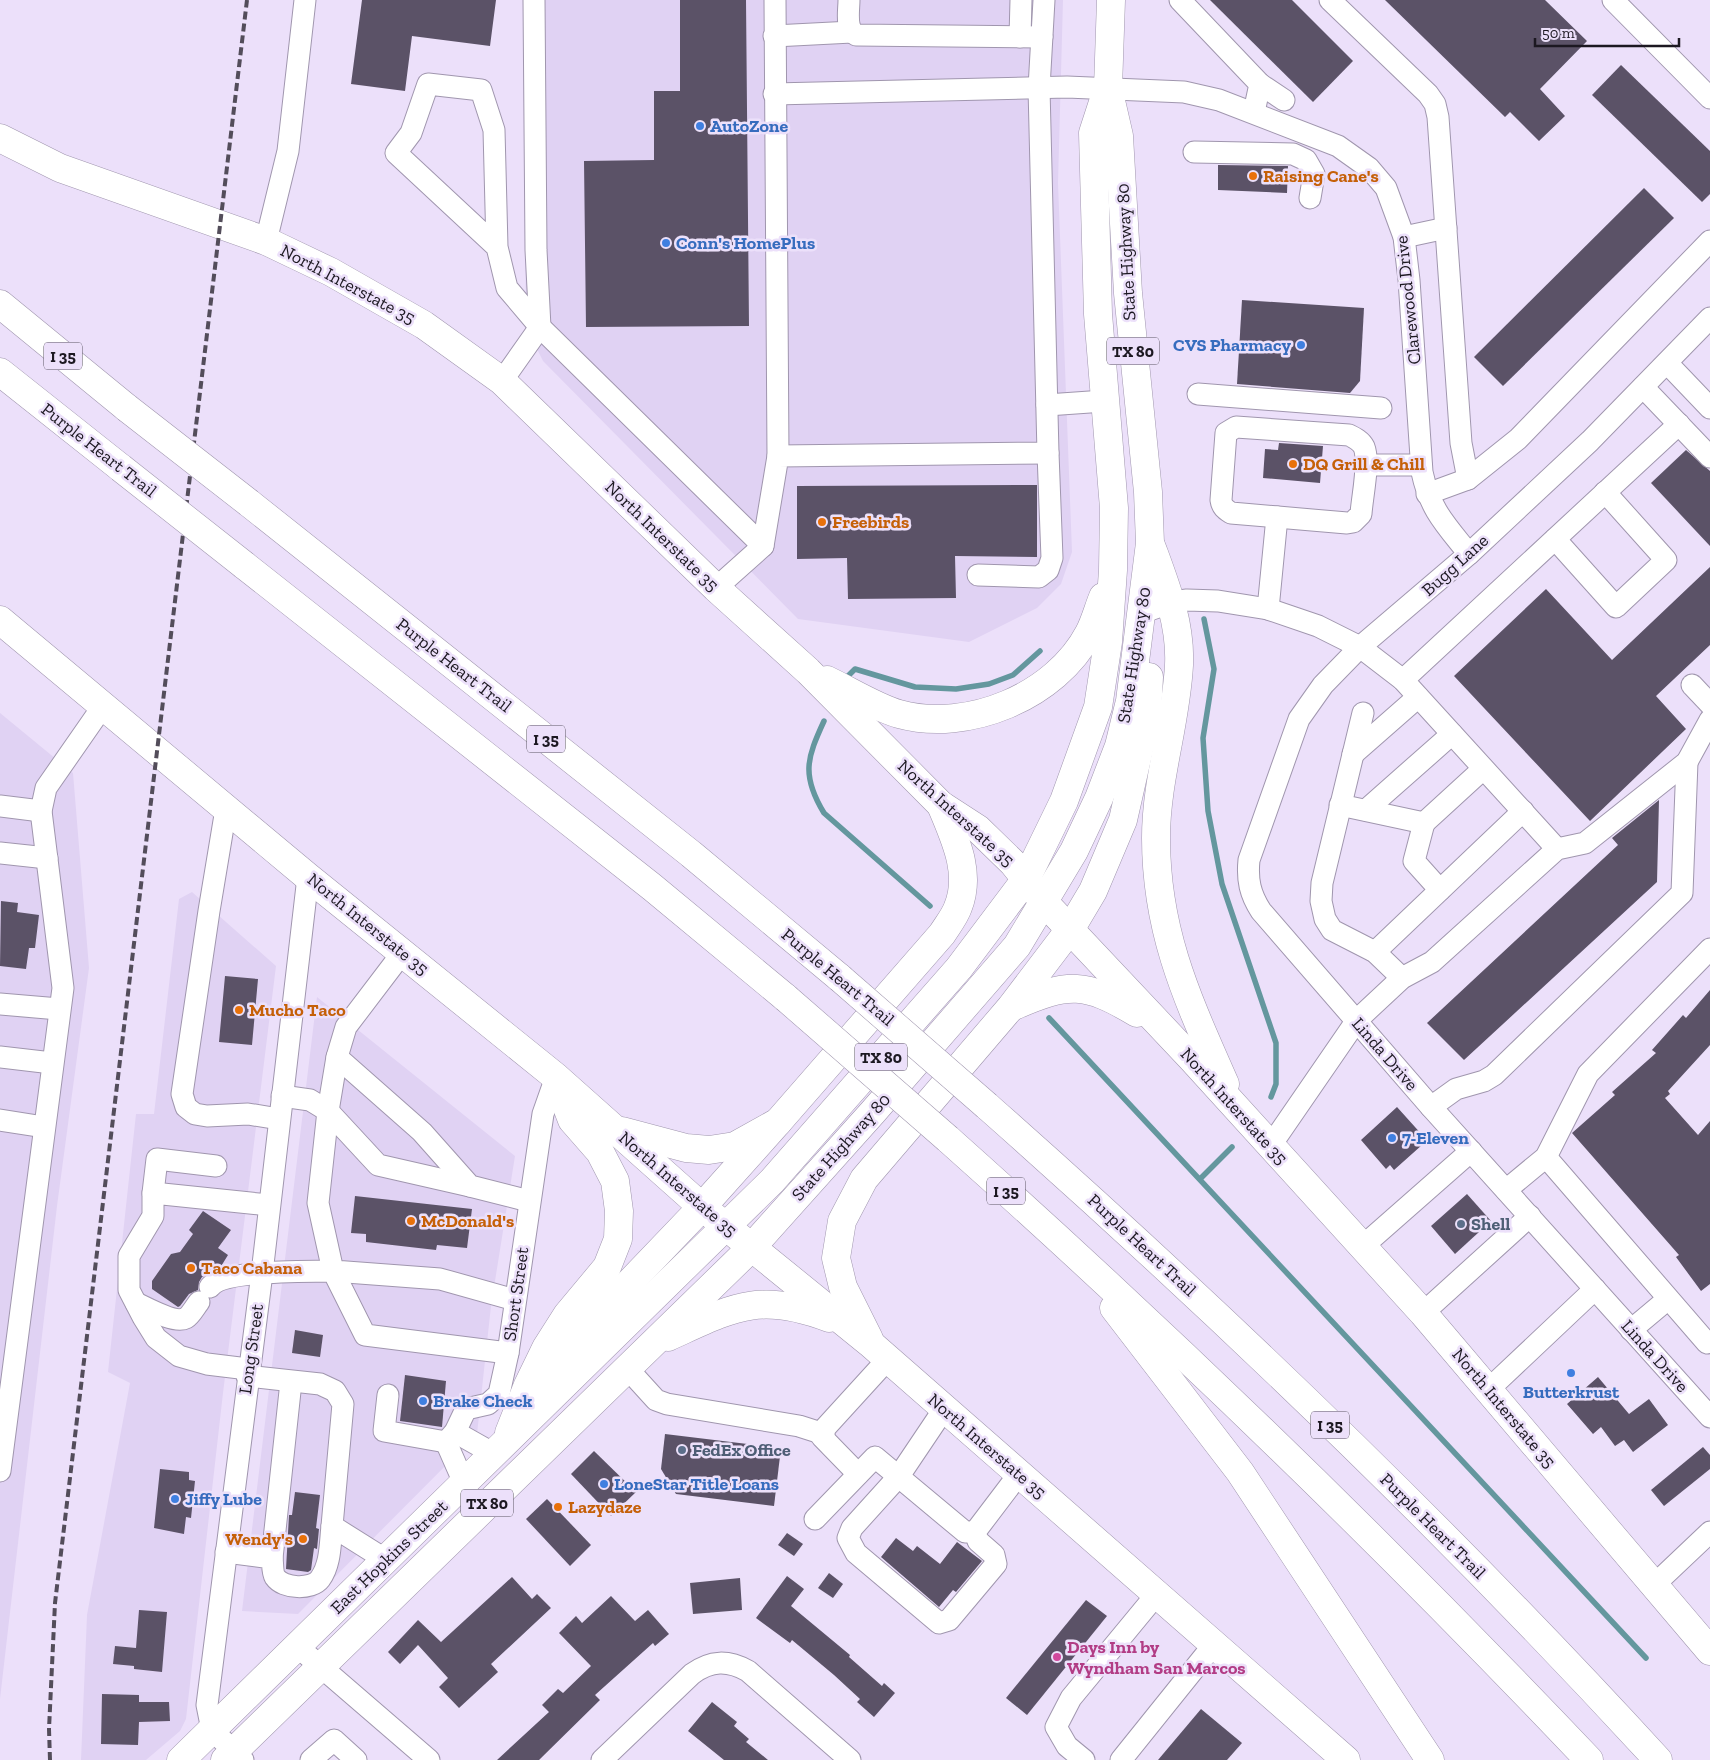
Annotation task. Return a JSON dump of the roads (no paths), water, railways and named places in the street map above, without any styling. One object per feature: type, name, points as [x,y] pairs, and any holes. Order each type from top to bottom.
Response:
[{"type":"main road","name":"State Highway 80","points":[[751,1248],[873,1112],[1017,946],[1074,851],[1099,798],[1119,746],[1130,701],[1150,543],[1148,492],[1128,293],[1119,136],[1108,88],[1111,0]]},
{"type":"main road","name":"State Highway 80","points":[[725,1226],[772,1181],[959,968],[1026,879],[1064,801],[1098,708],[1108,642],[1113,570],[1114,508],[1098,314],[1094,133],[1108,88]]},
{"type":"main road","name":"North Interstate 35","points":[[0,138],[60,168],[266,241],[331,272],[424,325],[502,381],[716,588],[808,671],[941,805],[978,829],[1026,879],[1044,902],[1071,928],[1234,1104],[1423,1313],[1489,1389],[1653,1586],[1707,1640]]},
{"type":"main road","name":"Purple Heart Trail","points":[[0,304],[127,408],[691,854],[840,978],[987,1106],[1168,1268],[1368,1461],[1492,1584],[1658,1760]]},
{"type":"main road","points":[[880,1353],[843,1287],[836,1258],[842,1222],[864,1179],[1012,1007],[1071,928],[1107,862],[1123,820],[1138,758],[1147,714],[1150,680],[1147,646],[1141,614],[1133,588],[1129,560],[1125,480],[1113,350],[1098,314]]},
{"type":"main road","name":"Purple Heart Trail","points":[[0,372],[652,887],[786,998],[948,1139],[1064,1243],[1371,1534],[1589,1760]]},
{"type":"main road","points":[[1150,543],[1172,602],[1179,664],[1157,803],[1156,838],[1160,902],[1169,946],[1188,999],[1234,1104]]},
{"type":"main road","points":[[808,671],[898,714],[932,719],[977,715],[1016,701],[1041,687],[1068,663],[1089,633],[1113,570]]},
{"type":"main road","name":"North Interstate 35","points":[[0,620],[308,877],[556,1077],[702,1207],[848,1326],[1020,1474],[1346,1760]]},
{"type":"main road","points":[[394,1594],[422,1547],[511,1459],[553,1396],[566,1359],[591,1323],[702,1207],[942,934],[958,907],[963,878],[961,856],[941,805]]},
{"type":"main road","points":[[1012,1007],[1046,992],[1077,988],[1108,996],[1162,1028]]},
{"type":"main road","points":[[500,1448],[546,1348],[567,1315],[607,1267],[618,1239],[619,1211],[615,1181],[600,1152],[572,1120],[556,1077]]},
{"type":"main road","points":[[616,1129],[686,1148],[709,1150],[735,1146],[778,1122]]},
{"type":"main road","name":"East Hopkins Street","points":[[181,1760],[725,1226]]},
{"type":"main road","points":[[1064,1243],[1240,1472],[1430,1760]]},
{"type":"main road","name":"East Hopkins Street","points":[[234,1757],[321,1666],[394,1594],[626,1367],[751,1248]]},
{"type":"main road","points":[[648,1346],[726,1310],[751,1305],[780,1304],[803,1308],[848,1326]]},
{"type":"street","points":[[266,241],[288,151],[304,0]]},
{"type":"street","points":[[502,381],[540,327],[536,250],[534,0]]},
{"type":"street","points":[[716,588],[763,546],[778,456],[774,94],[775,0]]},
{"type":"street","points":[[849,0],[849,27],[852,32]]},
{"type":"street","points":[[1020,37],[1021,0]]},
{"type":"street","points":[[978,575],[1039,577],[1048,570],[1052,558],[1039,88],[1044,0]]},
{"type":"street","points":[[1180,0],[1260,84],[1284,100]]},
{"type":"street","points":[[1330,0],[1428,94],[1436,104],[1461,442],[1468,479]]},
{"type":"street","points":[[1613,0],[1710,98]]},
{"type":"street","points":[[774,36],[852,32],[863,36],[1042,37]]},
{"type":"street","points":[[497,247],[396,153],[411,133],[428,84],[481,90],[494,130],[497,247],[508,288],[540,327],[763,546]]},
{"type":"street","points":[[1254,112],[1260,84]]},
{"type":"street","name":"Clarewood Drive","points":[[774,94],[1039,88],[1108,88],[1184,92],[1219,100],[1254,112],[1338,146],[1369,168],[1386,188],[1404,237],[1409,280],[1421,465],[1426,494],[1435,511],[1469,554]]},
{"type":"street","points":[[1194,152],[1293,154],[1306,160],[1314,174],[1310,198]]},
{"type":"street","points":[[1404,237],[1446,228]]},
{"type":"street","points":[[1426,494],[1468,479],[1518,439],[1710,241]]},
{"type":"street","name":"Bugg Lane","points":[[1360,647],[1469,554],[1643,388],[1710,318]]},
{"type":"street","points":[[1667,363],[1710,408]]},
{"type":"street","points":[[1643,388],[1710,457]]},
{"type":"street","points":[[1198,394],[1381,408]]},
{"type":"street","points":[[1047,405],[1104,401]]},
{"type":"street","points":[[1403,680],[1678,424]]},
{"type":"street","points":[[1236,427],[1349,435],[1362,443],[1366,455],[1365,465],[1361,514],[1353,522],[1231,513],[1222,506],[1226,433],[1236,427]]},
{"type":"street","points":[[778,456],[1048,452]]},
{"type":"street","points":[[1365,465],[1421,465]]},
{"type":"street","points":[[1555,539],[1616,606],[1666,560],[1606,492]]},
{"type":"street","points":[[1268,609],[1277,517]]},
{"type":"street","points":[[1141,614],[1172,602],[1209,600],[1268,609],[1318,626],[1360,647],[1403,680],[1557,849]]},
{"type":"street","name":"Linda Drive","points":[[1360,647],[1323,685],[1299,719],[1249,860],[1248,878],[1252,897],[1261,912],[1431,1107],[1631,1330],[1707,1409]]},
{"type":"street","points":[[1692,685],[1710,704]]},
{"type":"street","points":[[1352,754],[1418,697]]},
{"type":"street","points":[[0,1470],[63,988],[41,811],[46,788],[103,706]]},
{"type":"street","points":[[1363,713],[1322,883],[1321,901],[1325,919],[1332,930],[1374,952],[1402,978]]},
{"type":"street","points":[[1271,1145],[1357,1020],[1402,978],[1432,962],[1557,849],[1585,843],[1687,762],[1710,720]]},
{"type":"street","points":[[1366,810],[1452,734]]},
{"type":"street","points":[[1431,1107],[1456,1089],[1484,1081],[1494,1075],[1682,893],[1687,762]]},
{"type":"street","points":[[1440,890],[1414,861],[1424,823],[1483,769]]},
{"type":"street","points":[[1340,805],[1424,823]]},
{"type":"street","points":[[0,806],[41,811]]},
{"type":"street","points":[[226,809],[208,912],[182,1094],[186,1108],[194,1114],[207,1116],[248,1114],[279,1119]]},
{"type":"street","points":[[1374,952],[1522,811]]},
{"type":"street","points":[[0,854],[47,858]]},
{"type":"street","name":"Long Street","points":[[212,1730],[207,1705],[262,1273],[308,877]]},
{"type":"street","points":[[1506,1190],[1546,1157],[1588,1074],[1710,949]]},
{"type":"street","points":[[402,952],[346,1027],[337,1057],[328,1111],[318,1203],[333,1271],[365,1335],[508,1353]]},
{"type":"street","points":[[0,1004],[59,1009]]},
{"type":"street","points":[[337,1057],[422,1132],[470,1186]]},
{"type":"street","points":[[0,1061],[52,1063]]},
{"type":"street","name":"Short Street","points":[[451,1437],[466,1409],[488,1404],[498,1394],[508,1353],[542,1114],[556,1077]]},
{"type":"street","points":[[282,1096],[310,1100],[328,1111],[378,1165],[529,1201]]},
{"type":"street","points":[[0,1120],[44,1128]]},
{"type":"street","points":[[1363,1246],[1471,1151]]},
{"type":"street","points":[[1546,1157],[1707,1344],[1710,1340]]},
{"type":"street","points":[[216,1166],[157,1160],[153,1193],[153,1216],[130,1256],[130,1290],[156,1338],[179,1356],[290,1382],[320,1384],[334,1391],[344,1404],[328,1563],[319,1580],[299,1586],[282,1583],[274,1576],[272,1558],[290,1382]]},
{"type":"street","points":[[153,1193],[269,1205]]},
{"type":"street","points":[[1423,1313],[1530,1216]]},
{"type":"street","points":[[136,1304],[172,1319],[180,1320],[187,1317],[214,1282],[231,1277],[262,1273],[333,1271],[440,1279],[515,1300]]},
{"type":"street","points":[[1489,1389],[1595,1289]]},
{"type":"street","points":[[1631,1330],[1668,1299]]},
{"type":"street","points":[[858,1474],[822,1437],[825,1428],[880,1353]]},
{"type":"street","points":[[626,1367],[656,1400],[667,1404],[799,1426],[824,1434]]},
{"type":"street","points":[[388,1395],[384,1431],[451,1437],[500,1448]]},
{"type":"street","points":[[944,1409],[898,1476],[852,1528],[848,1538],[856,1553],[939,1623],[949,1620],[996,1564],[994,1555],[978,1541],[976,1532],[1020,1474]]},
{"type":"street","points":[[451,1437],[464,1483]]},
{"type":"street","points":[[815,1519],[875,1457],[965,1532],[976,1532]]},
{"type":"street","points":[[332,1526],[386,1560]]},
{"type":"street","points":[[1653,1586],[1710,1532]]},
{"type":"street","points":[[226,1552],[272,1558]]},
{"type":"street","points":[[1084,1760],[1067,1746],[1056,1727],[1071,1698],[1156,1594]]},
{"type":"street","points":[[1121,1760],[1215,1644]]},
{"type":"street","points":[[298,1647],[429,1760]]},
{"type":"street","points":[[602,1760],[692,1674],[704,1665],[721,1662],[736,1664],[748,1671],[850,1760]]},
{"type":"street","points":[[212,1730],[234,1757]]},
{"type":"street","points":[[311,1760],[331,1741],[336,1740],[356,1760]]},
{"type":"waterway","points":[[1204,619],[1214,669],[1203,738],[1208,811],[1222,884],[1276,1043],[1276,1084],[1271,1097]]},
{"type":"waterway","points":[[847,677],[855,669],[915,687],[956,689],[989,684],[1013,675],[1040,651]]},
{"type":"waterway","points":[[824,721],[810,756],[809,767],[812,788],[824,813],[930,906]]},
{"type":"waterway","points":[[1049,1018],[1646,1658]]},
{"type":"waterway","points":[[1200,1179],[1232,1147]]},
{"type":"railway","points":[[50,1760],[49,1729],[55,1603],[247,0]]},
{"type":"place","name":"AutoZone","points":[[700,126]]},
{"type":"place","name":"Raising Cane's","points":[[1253,176]]},
{"type":"place","name":"Conn's HomePlus","points":[[666,243]]},
{"type":"place","name":"CVS Pharmacy","points":[[1301,345]]},
{"type":"place","name":"DQ Grill & Chill","points":[[1293,464]]},
{"type":"place","name":"Freebirds","points":[[822,522]]},
{"type":"place","name":"Mucho Taco","points":[[239,1010]]},
{"type":"place","name":"7-Eleven","points":[[1392,1138]]},
{"type":"place","name":"McDonald's","points":[[411,1221]]},
{"type":"place","name":"Shell","points":[[1461,1224]]},
{"type":"place","name":"Taco Cabana","points":[[191,1268]]},
{"type":"place","name":"Butterkrust","points":[[1571,1373]]},
{"type":"place","name":"Brake Check","points":[[423,1401]]},
{"type":"place","name":"FedEx Office","points":[[682,1450]]},
{"type":"place","name":"LoneStar Title Loans","points":[[604,1484]]},
{"type":"place","name":"Jiffy Lube","points":[[175,1499]]},
{"type":"place","name":"Lazydaze","points":[[558,1507]]},
{"type":"place","name":"Wendy's","points":[[303,1539]]},
{"type":"place","name":"Days Inn by Wyndham San Marcos","points":[[1057,1657]]}]
